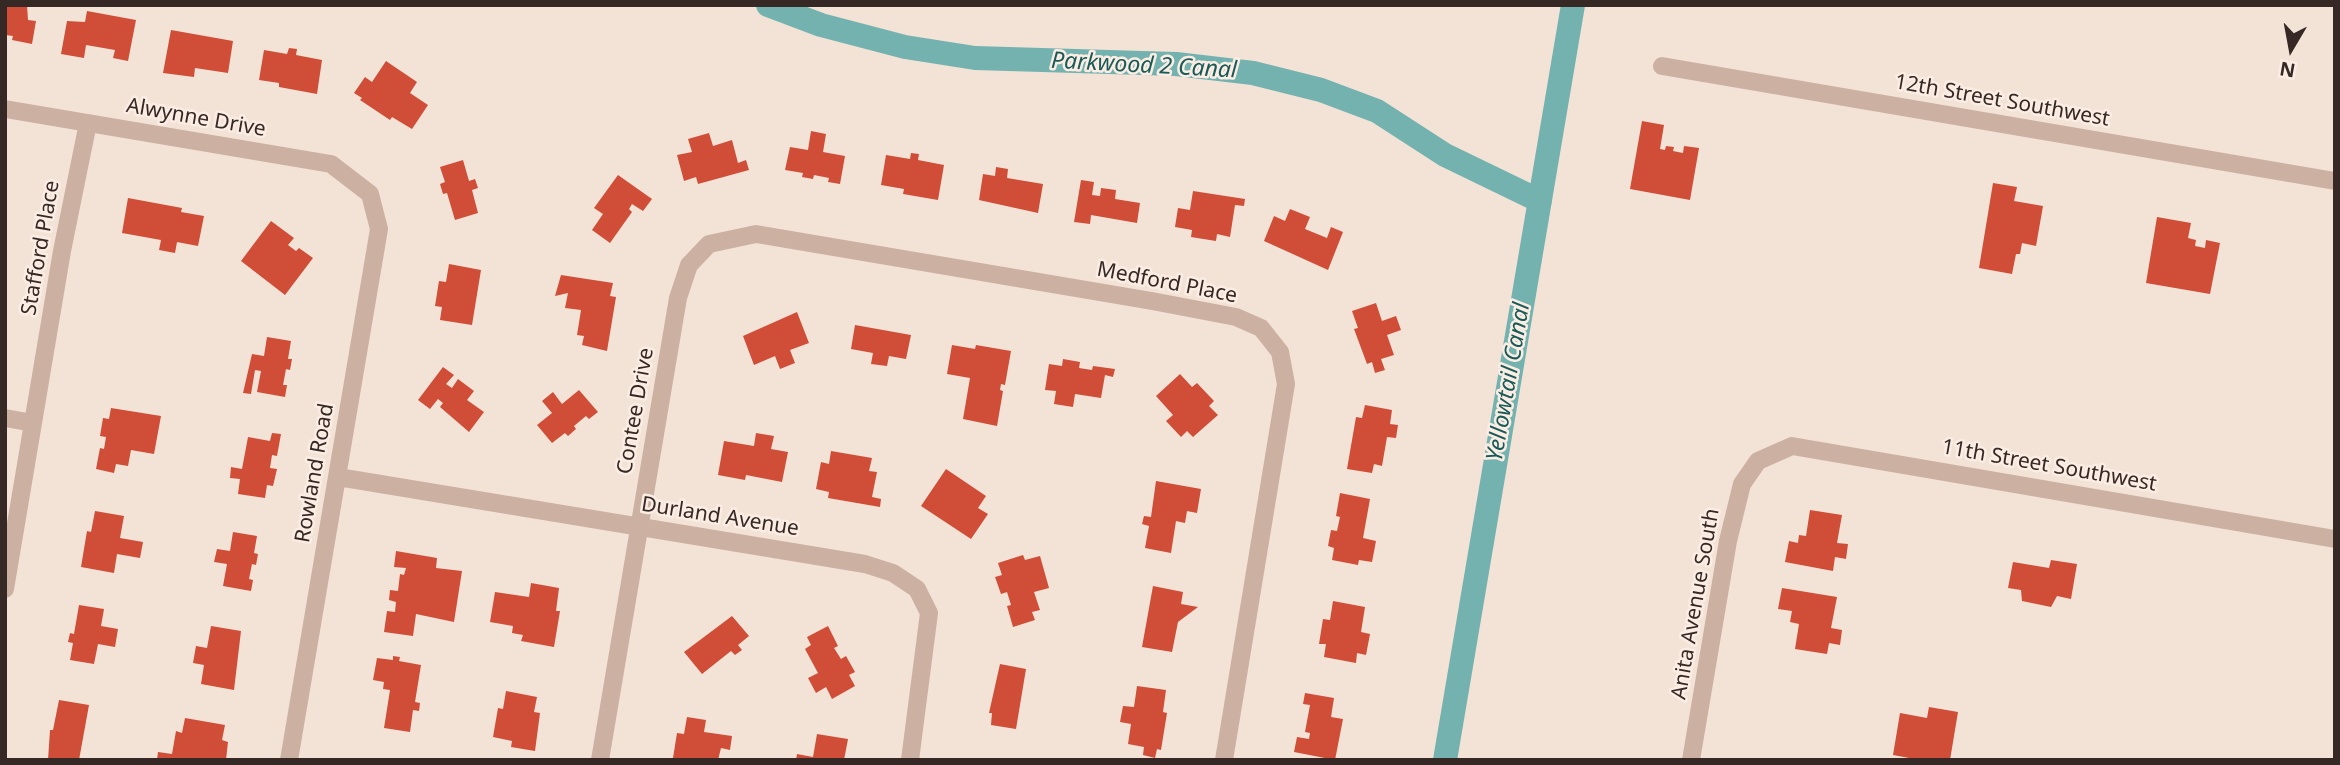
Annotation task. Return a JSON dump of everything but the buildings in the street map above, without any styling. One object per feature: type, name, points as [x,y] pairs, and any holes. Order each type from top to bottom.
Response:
[{"type":"street","name":"12th Street Southwest","points":[[1662,66],[2335,181]]},
{"type":"street","name":"Alwynne Drive","points":[[5,109],[331,164],[370,194]]},
{"type":"street","name":"Stafford Place","points":[[5,589],[88,123]]},
{"type":"street","name":"Rowland Road","points":[[289,760],[379,229],[370,194]]},
{"type":"street","name":"Medford Place","points":[[709,244],[756,234],[1152,301],[1236,317],[1261,328],[1280,352],[1286,384],[1224,760]]},
{"type":"street","name":"Contee Drive","points":[[600,760],[678,298],[689,265],[709,244]]},
{"type":"street","points":[[5,418],[33,423]]},
{"type":"street","name":"11th Street Southwest","points":[[1758,461],[1791,446],[1817,449],[2335,539]]},
{"type":"street","name":"Anita Avenue South","points":[[1691,760],[1728,541],[1742,484],[1758,461]]},
{"type":"street","name":"Durland Avenue","points":[[338,477],[865,564],[893,573],[917,589],[929,612],[910,760]]},
{"type":"waterway","name":"Parkwood 2 Canal","points":[[768,5],[821,25],[905,47],[975,58],[1176,64],[1253,73],[1321,90],[1377,111],[1445,155],[1540,201]]},
{"type":"waterway","name":"Yellowtail Canal","points":[[1445,760],[1573,5]]}]
